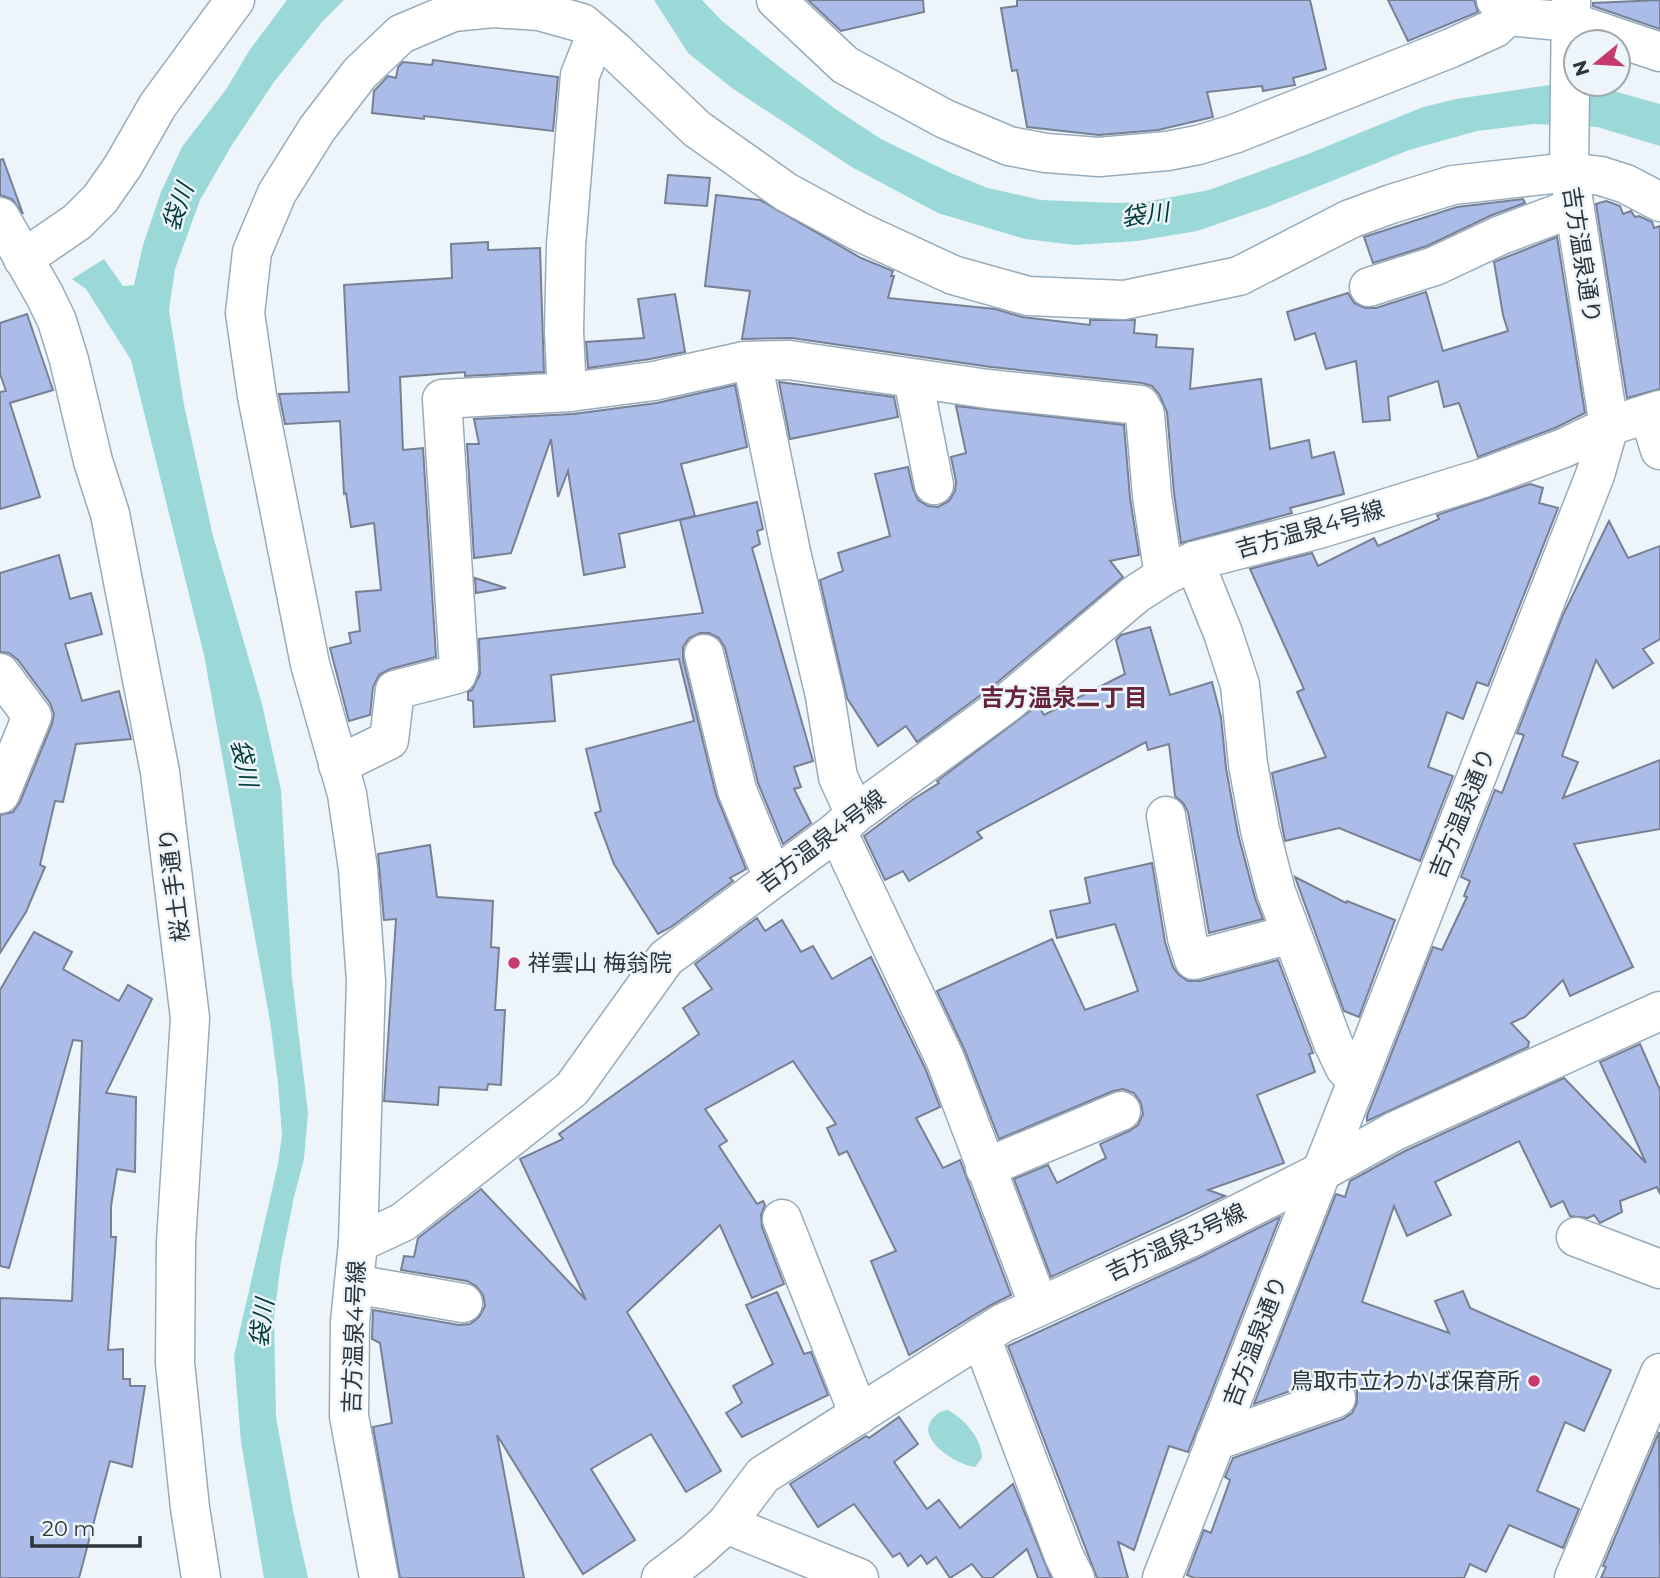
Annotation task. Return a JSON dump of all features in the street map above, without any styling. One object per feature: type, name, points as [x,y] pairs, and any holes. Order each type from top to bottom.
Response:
[{"type":"street","points":[[23,259],[76,222],[100,199],[123,166],[158,105],[234,0]]},
{"type":"street","points":[[776,0],[845,65],[945,119],[1009,146],[1046,153],[1099,157],[1167,151],[1234,134],[1495,28],[1502,8],[1571,20],[1660,52]]},
{"type":"street","points":[[358,1243],[366,981],[358,869],[347,794],[310,664],[257,396],[245,313],[252,252],[277,193],[317,129],[360,73],[401,34],[453,12],[492,8],[539,11],[582,23],[697,130],[786,192],[858,231],[953,275],[1028,296],[1124,300],[1239,276],[1350,219],[1453,185],[1601,176],[1626,184],[1660,202]]},
{"type":"street","name":"吉方温泉通り","points":[[1160,1577],[1595,475],[1609,426],[1571,179],[1571,20]]},
{"type":"street","points":[[570,392],[566,373],[564,331],[566,245],[580,75],[596,35]]},
{"type":"street","points":[[1369,287],[1435,266],[1501,235],[1571,179]]},
{"type":"street","name":"桜土手通り","points":[[0,216],[57,321],[69,360],[93,461],[110,514],[160,772],[190,1018],[176,1230],[175,1363],[190,1508],[201,1578]]},
{"type":"street","points":[[338,765],[389,740],[395,690],[457,674],[459,668],[442,399],[570,392],[654,381],[752,361],[789,360],[913,379],[1140,405],[1145,415],[1152,496],[1179,569],[1223,633],[1241,685],[1248,764],[1260,830],[1276,892],[1333,1044],[1345,1068],[1357,1080]]},
{"type":"street","points":[[752,361],[791,552],[825,695],[846,823],[946,1059],[1039,1306]]},
{"type":"street","points":[[913,379],[934,485]]},
{"type":"street","points":[[1654,412],[1660,450]]},
{"type":"street","name":"吉方温泉4号線","points":[[379,1578],[349,1416],[350,1322],[358,1243],[403,1222],[572,1089],[666,958],[1007,703],[1136,594],[1179,569],[1483,478],[1564,448],[1609,426],[1654,412]]},
{"type":"street","points":[[704,654],[737,790],[773,878]]},
{"type":"street","points":[[0,674],[32,716],[0,794]]},
{"type":"street","points":[[1167,816],[1187,938],[1194,960],[1291,934]]},
{"type":"street","name":"吉方温泉3号線","points":[[661,1578],[726,1524],[763,1475],[1003,1323],[1190,1238],[1321,1172],[1395,1131],[1660,1010]]},
{"type":"street","points":[[985,1168],[1121,1111]]},
{"type":"street","points":[[782,1219],[859,1415]]},
{"type":"street","points":[[1576,1237],[1660,1269]]},
{"type":"street","points":[[354,1284],[463,1303]]},
{"type":"street","points":[[981,1337],[1064,1556],[1075,1578]]},
{"type":"street","points":[[1574,1578],[1660,1373]]},
{"type":"street","points":[[1215,1441],[1336,1398]]},
{"type":"street","points":[[726,1524],[859,1578]]},
{"type":"water","name":"袋川","points":[[287,0],[344,0],[322,22],[274,82],[232,145],[200,200],[175,269],[169,310],[184,405],[213,536],[262,704],[281,790],[292,978],[308,1113],[304,1159],[281,1262],[274,1318],[276,1417],[308,1578],[264,1578],[241,1442],[234,1356],[278,1164],[282,1135],[270,1021],[204,655],[131,360],[86,289],[72,279],[104,259],[123,286],[134,285],[143,245],[161,192],[182,147],[227,88],[249,51]]},
{"type":"water","name":"袋川","points":[[654,0],[702,0],[722,21],[786,72],[881,139],[988,188],[1041,200],[1145,202],[1209,190],[1308,154],[1423,107],[1456,99],[1556,84],[1562,84],[1562,98],[1632,96],[1660,104],[1660,146],[1597,127],[1533,124],[1477,131],[1409,150],[1267,207],[1197,231],[1137,241],[1075,245],[1025,239],[938,213],[850,166],[732,88],[688,53]]},
{"type":"water","points":[[948,1410],[966,1424],[979,1443],[982,1458],[975,1467],[940,1450],[929,1434],[933,1418]]},
{"type":"building","points":[[808,0],[923,0],[924,12],[841,31]]},
{"type":"building","points":[[1017,0],[1310,0],[1326,69],[1293,78],[1295,85],[1263,91],[1262,86],[1207,92],[1213,117],[1158,130],[1099,135],[1027,127],[1017,70],[1012,71],[1001,8],[1017,6]]},
{"type":"building","points":[[1388,0],[1474,0],[1478,12],[1408,41]]},
{"type":"building","points":[[1660,0],[1660,29],[1593,6],[1593,3]]},
{"type":"building","points":[[433,60],[558,77],[553,131],[424,116],[424,119],[372,113],[374,91],[388,76],[396,78],[398,67],[403,62],[432,65]]},
{"type":"building","points":[[3,159],[23,214],[12,199],[0,195],[0,160]]},
{"type":"building","points":[[668,175],[710,178],[707,206],[665,203]]},
{"type":"building","points":[[716,195],[760,200],[861,258],[893,271],[888,298],[995,309],[1022,317],[1090,325],[1090,320],[1135,320],[1134,333],[1157,335],[1156,347],[1193,349],[1190,389],[1261,379],[1270,449],[1309,440],[1312,458],[1334,452],[1344,494],[1290,508],[1292,513],[1181,543],[1167,412],[1152,386],[991,367],[792,338],[742,339],[750,291],[705,286]]},
{"type":"building","points":[[1523,199],[1525,203],[1492,215],[1427,246],[1373,263],[1364,237],[1457,207]]},
{"type":"building","points":[[1606,201],[1620,206],[1623,214],[1631,211],[1635,217],[1652,222],[1654,228],[1660,226],[1660,389],[1627,398],[1596,204]]},
{"type":"building","points":[[1557,237],[1585,413],[1555,428],[1478,457],[1459,403],[1444,407],[1438,381],[1388,397],[1390,420],[1363,422],[1356,361],[1326,369],[1315,333],[1295,340],[1287,312],[1348,293],[1354,303],[1365,308],[1376,308],[1426,292],[1443,351],[1508,331],[1494,262]]},
{"type":"building","points":[[488,242],[488,250],[540,248],[544,372],[465,376],[465,372],[400,377],[403,450],[423,448],[436,657],[390,669],[379,675],[373,687],[370,715],[349,721],[330,648],[351,643],[349,633],[360,631],[356,592],[381,590],[374,523],[351,527],[346,493],[344,494],[340,421],[285,424],[279,394],[349,392],[344,285],[452,278],[451,244]]},
{"type":"building","points":[[675,294],[685,352],[588,368],[586,342],[644,338],[638,299]]},
{"type":"building","points":[[27,314],[53,390],[10,403],[40,497],[0,509],[0,392],[6,391],[0,374],[0,323]]},
{"type":"building","points":[[779,382],[894,397],[898,417],[790,439]]},
{"type":"building","points":[[735,385],[747,447],[681,464],[695,516],[619,534],[625,567],[584,575],[568,471],[558,497],[551,439],[511,553],[474,558],[467,444],[479,444],[474,419],[573,414],[657,403]]},
{"type":"building","points":[[956,406],[1124,425],[1130,498],[1139,555],[1110,561],[1123,577],[993,686],[917,742],[906,726],[878,746],[847,698],[820,580],[843,571],[838,553],[890,536],[875,474],[908,467],[918,500],[928,506],[938,507],[949,501],[955,491],[956,481],[951,457],[966,453]]},
{"type":"building","points":[[1530,484],[1543,488],[1539,503],[1558,508],[1488,686],[1477,682],[1463,719],[1447,712],[1428,767],[1453,776],[1420,861],[1339,828],[1285,841],[1272,773],[1326,757],[1297,692],[1304,689],[1250,569],[1312,553],[1318,566],[1374,538],[1378,546],[1439,519],[1437,515]]},
{"type":"building","points":[[757,502],[763,529],[757,531],[760,544],[752,548],[813,761],[794,767],[801,787],[794,789],[811,823],[783,844],[758,783],[725,648],[719,638],[709,633],[700,633],[689,638],[683,647],[683,659],[716,795],[746,869],[730,878],[733,881],[658,934],[614,864],[595,813],[601,811],[586,749],[694,721],[679,659],[551,675],[555,721],[474,727],[473,701],[468,700],[468,692],[472,690],[480,674],[479,639],[703,613],[680,520]]},
{"type":"building","points":[[1609,521],[1628,558],[1660,546],[1660,639],[1643,649],[1653,663],[1613,688],[1596,660],[1562,756],[1578,762],[1563,798],[1660,760],[1660,829],[1574,844],[1633,967],[1570,996],[1563,980],[1525,1017],[1511,1023],[1529,1042],[1528,1047],[1367,1121],[1433,947],[1442,950],[1467,897],[1464,896],[1470,881],[1461,877],[1495,790],[1502,793],[1524,735],[1517,733],[1563,615]]},
{"type":"building","points":[[59,555],[70,599],[91,593],[102,634],[65,644],[82,701],[119,691],[131,739],[76,744],[63,802],[55,801],[40,865],[45,867],[26,912],[0,953],[0,815],[13,812],[20,802],[54,714],[50,703],[18,660],[9,653],[0,652],[0,573]]},
{"type":"building","points":[[475,578],[506,588],[476,593]]},
{"type":"building","points":[[1150,627],[1170,695],[1212,682],[1221,717],[1226,768],[1238,834],[1263,919],[1209,933],[1188,812],[1175,796],[1169,744],[1148,750],[1146,742],[977,832],[982,838],[909,881],[903,871],[885,880],[864,836],[939,783],[937,781],[1038,705],[1044,715],[1125,674],[1116,640],[1121,635]]},
{"type":"building","points":[[430,845],[437,897],[493,901],[491,947],[499,948],[495,1010],[505,1010],[501,1085],[488,1084],[487,1090],[439,1087],[438,1105],[384,1101],[396,919],[384,920],[378,854]]},
{"type":"building","points":[[1152,863],[1165,942],[1173,967],[1179,975],[1188,981],[1200,981],[1278,960],[1313,1053],[1309,1054],[1315,1072],[1257,1095],[1284,1163],[1208,1190],[1225,1196],[1051,1277],[1014,1179],[1048,1165],[1057,1183],[1106,1158],[1100,1144],[1138,1125],[1143,1114],[1141,1103],[1134,1093],[1123,1089],[1113,1091],[999,1139],[965,1051],[937,991],[1052,939],[1085,1010],[1138,991],[1115,924],[1057,938],[1050,911],[1090,903],[1085,878]]},
{"type":"building","points":[[1295,877],[1346,903],[1347,901],[1395,920],[1359,1017],[1344,1011]]},
{"type":"building","points":[[757,918],[765,931],[782,920],[801,952],[813,946],[832,979],[871,957],[925,1068],[940,1107],[916,1118],[943,1168],[960,1160],[1011,1295],[909,1355],[871,1261],[896,1251],[847,1151],[839,1155],[827,1128],[836,1124],[793,1061],[705,1109],[727,1141],[719,1146],[757,1204],[763,1201],[765,1205],[761,1215],[762,1227],[784,1284],[752,1298],[720,1225],[627,1312],[721,1471],[686,1492],[651,1434],[591,1469],[635,1540],[583,1574],[497,1435],[524,1578],[400,1578],[373,1427],[392,1423],[380,1343],[372,1339],[373,1310],[459,1325],[470,1324],[479,1317],[485,1306],[483,1295],[476,1286],[467,1281],[401,1270],[404,1256],[414,1257],[418,1238],[481,1189],[586,1300],[520,1159],[563,1139],[559,1134],[699,1034],[683,1008],[712,989],[695,964]]},
{"type":"building","points":[[34,932],[72,952],[63,969],[119,1001],[128,985],[152,999],[106,1093],[136,1097],[135,1172],[117,1169],[111,1206],[111,1237],[116,1237],[108,1350],[123,1349],[123,1379],[130,1379],[130,1386],[145,1386],[132,1467],[110,1461],[79,1578],[0,1578],[0,1298],[72,1301],[82,1041],[73,1040],[9,1268],[0,1266],[0,990]]},
{"type":"building","points":[[1640,1044],[1660,1090],[1660,1194],[1657,1187],[1620,1201],[1622,1212],[1600,1223],[1594,1215],[1588,1218],[1570,1216],[1563,1201],[1551,1207],[1519,1141],[1435,1182],[1451,1215],[1407,1236],[1394,1206],[1362,1302],[1449,1333],[1435,1301],[1463,1291],[1470,1308],[1611,1370],[1584,1431],[1565,1422],[1537,1491],[1579,1509],[1563,1548],[1509,1525],[1486,1572],[1470,1564],[1464,1578],[1194,1578],[1187,1575],[1204,1530],[1211,1533],[1230,1480],[1225,1477],[1233,1458],[1343,1419],[1352,1413],[1357,1403],[1357,1391],[1351,1382],[1339,1376],[1329,1377],[1254,1404],[1336,1194],[1345,1197],[1350,1181],[1405,1151],[1564,1078],[1646,1163],[1600,1062]]},
{"type":"building","points":[[1280,1217],[1188,1452],[1169,1446],[1134,1550],[1118,1542],[1128,1578],[1097,1578],[1008,1346],[1199,1258]]},
{"type":"building","points":[[777,1292],[804,1354],[811,1352],[828,1395],[742,1437],[726,1413],[742,1403],[733,1386],[773,1364],[746,1305]]},
{"type":"building","points":[[899,1417],[918,1444],[894,1462],[927,1509],[939,1500],[960,1528],[1013,1484],[1051,1578],[1038,1578],[1027,1549],[992,1578],[983,1578],[972,1564],[950,1578],[936,1557],[927,1564],[921,1555],[908,1566],[900,1553],[893,1557],[854,1504],[818,1527],[790,1484],[866,1436],[869,1438]]},
{"type":"building","points":[[1659,1432],[1660,1578],[1601,1578],[1606,1567],[1603,1566]]},
{"type":"place","name":"祥雲山 梅翁院","points":[[514,963]]},
{"type":"place","name":"鳥取市立わかば保育所","points":[[1534,1381]]},
{"type":"district","name":"吉方温泉二丁目","points":[[1064,698]]}]
